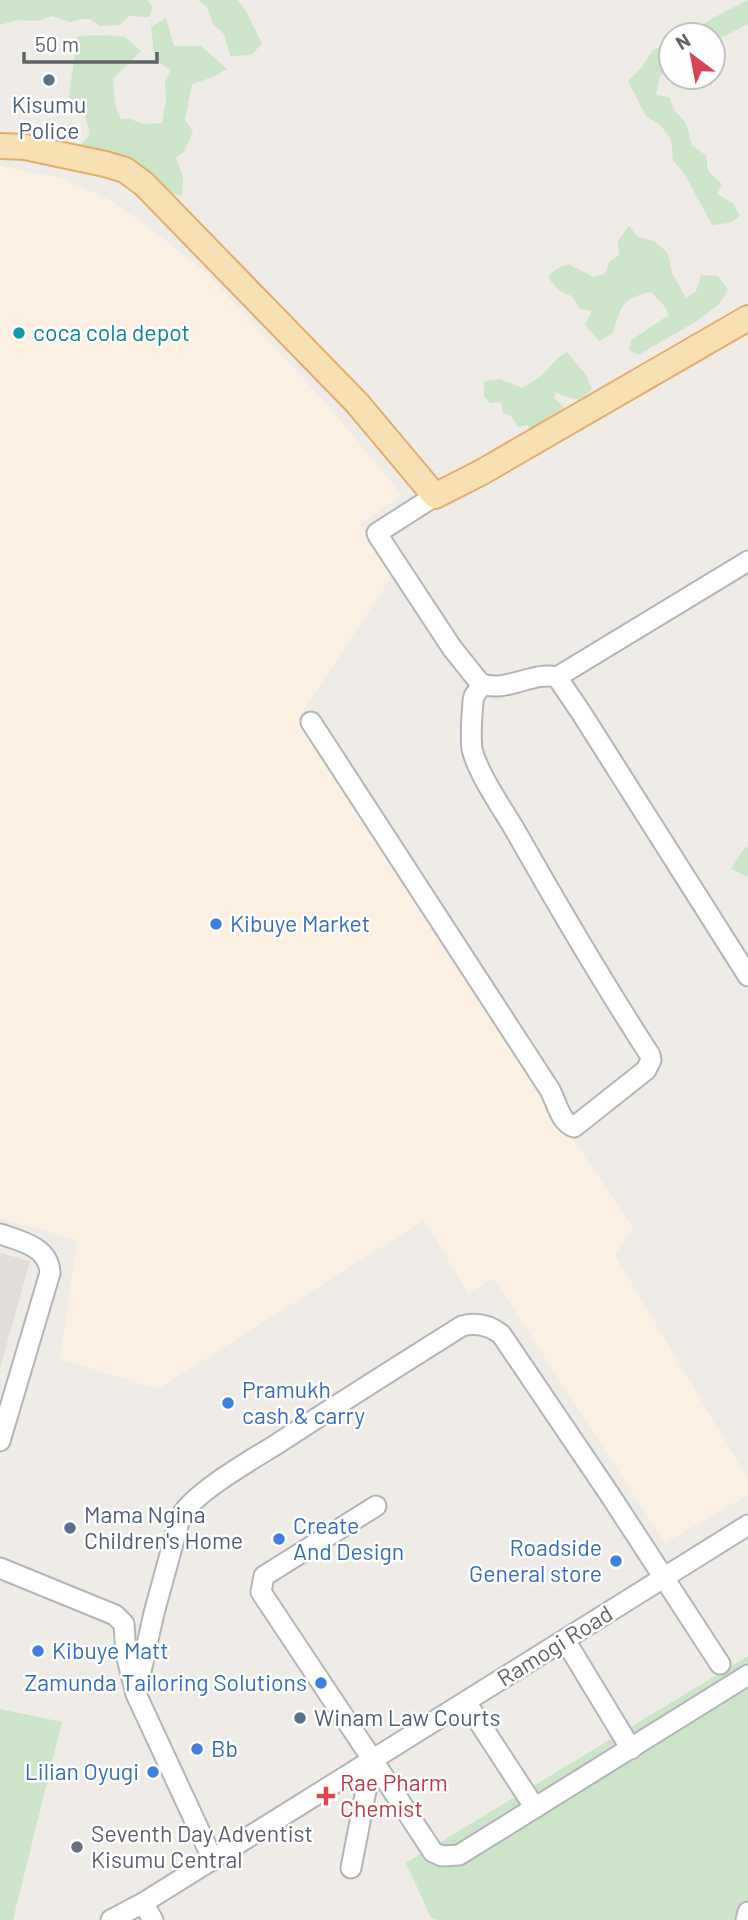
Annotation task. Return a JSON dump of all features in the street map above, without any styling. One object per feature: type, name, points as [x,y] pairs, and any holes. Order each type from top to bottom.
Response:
[{"type":"main road","points":[[0,146],[24,147],[106,164],[125,170],[144,184],[357,402],[435,496],[482,472],[748,318]]},
{"type":"street","points":[[435,496],[377,533],[452,648],[482,685]]},
{"type":"street","points":[[482,685],[511,685],[542,676],[557,677],[748,561]]},
{"type":"street","points":[[557,677],[748,976]]},
{"type":"street","points":[[311,722],[550,1090],[564,1121],[575,1126],[646,1070],[651,1060],[650,1055],[548,890],[472,751],[473,701],[482,685]]},
{"type":"street","points":[[0,1234],[22,1241],[44,1253],[50,1263],[50,1273],[0,1441]]},
{"type":"street","points":[[136,1694],[164,1574],[180,1518],[187,1506],[220,1480],[467,1325],[482,1325],[501,1334],[720,1664]]},
{"type":"street","points":[[376,1506],[264,1576],[261,1592],[433,1852],[442,1856],[459,1855],[748,1675]]},
{"type":"street","name":"Ramogi Road","points":[[111,1920],[148,1912],[213,1860],[748,1525]]},
{"type":"street","points":[[0,1568],[122,1620],[126,1630],[126,1654],[136,1694],[213,1860]]},
{"type":"street","points":[[565,1640],[631,1749]]},
{"type":"street","points":[[466,1702],[535,1808]]},
{"type":"street","points":[[351,1868],[372,1759]]},
{"type":"street","points":[[746,1920],[748,1912]]},
{"type":"shaded area","name":"Kibuye Market","points":[[0,166],[61,178],[108,199],[150,228],[208,275],[325,402],[402,495],[360,524],[392,576],[298,719],[633,1227],[615,1255],[748,1479],[748,1495],[665,1543],[494,1279],[468,1293],[424,1220],[158,1389],[60,1359],[77,1240],[0,1218]]},
{"type":"shaded area","points":[[0,1253],[30,1261],[0,1368]]},
{"type":"green space","points":[[0,0],[147,0],[153,7],[149,17],[129,16],[119,25],[100,26],[90,19],[70,22],[52,16],[37,21],[17,20],[0,25]]},
{"type":"green space","points":[[198,0],[238,0],[262,44],[251,55],[230,56],[224,34],[213,24],[207,7]]},
{"type":"green space","points":[[748,0],[748,24],[727,35],[727,21],[708,21]]},
{"type":"green space","points":[[166,18],[174,46],[201,46],[227,69],[192,84],[185,120],[193,132],[184,152],[176,158],[183,177],[182,196],[166,192],[76,151],[90,134],[83,108],[69,97],[77,36],[125,37],[141,51],[113,79],[115,105],[121,119],[144,124],[162,123],[166,99],[165,82],[171,70],[155,60],[151,27]]},
{"type":"green space","points":[[657,48],[656,95],[669,97],[675,111],[686,123],[692,146],[706,155],[708,171],[722,184],[717,194],[733,203],[740,216],[729,223],[712,225],[684,173],[673,160],[671,140],[661,126],[646,116],[628,81],[642,67]]},
{"type":"green space","points":[[629,226],[638,237],[654,241],[668,253],[672,273],[686,298],[696,291],[701,275],[718,276],[728,290],[719,304],[697,321],[638,355],[629,350],[631,340],[669,315],[651,292],[627,301],[620,311],[612,334],[599,341],[585,325],[592,311],[580,309],[572,296],[558,289],[548,277],[556,269],[568,264],[594,277],[605,274],[610,261],[619,255],[618,241]]},
{"type":"green space","points":[[567,352],[586,375],[592,389],[580,400],[556,392],[554,398],[564,407],[531,434],[528,425],[518,427],[511,416],[503,413],[501,402],[490,403],[484,396],[484,381],[500,379],[522,388],[541,376]]},
{"type":"green space","points":[[748,846],[748,877],[731,869]]},
{"type":"green space","points":[[748,1656],[748,1920],[431,1918],[406,1863]]},
{"type":"green space","points":[[0,1709],[62,1722],[13,1920],[0,1920]]},
{"type":"place","name":"Kisumu Police","points":[[49,80]]},
{"type":"place","name":"coca cola depot","points":[[19,333]]},
{"type":"place","name":"Kibuye Market","points":[[216,924]]},
{"type":"place","name":"Pramukh cash & carry","points":[[228,1403]]},
{"type":"place","name":"Mama Ngina Children's Home","points":[[70,1528]]},
{"type":"place","name":"Create And Design","points":[[279,1539]]},
{"type":"place","name":"Roadside General store","points":[[616,1561]]},
{"type":"place","name":"Kibuye Matt","points":[[38,1651]]},
{"type":"place","name":"Zamunda Tailoring Solutions","points":[[321,1683]]},
{"type":"place","name":"Winam Law Courts","points":[[300,1718]]},
{"type":"place","name":"Bb","points":[[197,1749]]},
{"type":"place","name":"Lilian Oyugi","points":[[153,1772]]},
{"type":"place","name":"Rae Pharm Chemist","points":[[326,1796]]},
{"type":"place","name":"Seventh Day Adventist Kisumu Central","points":[[77,1847]]}]
